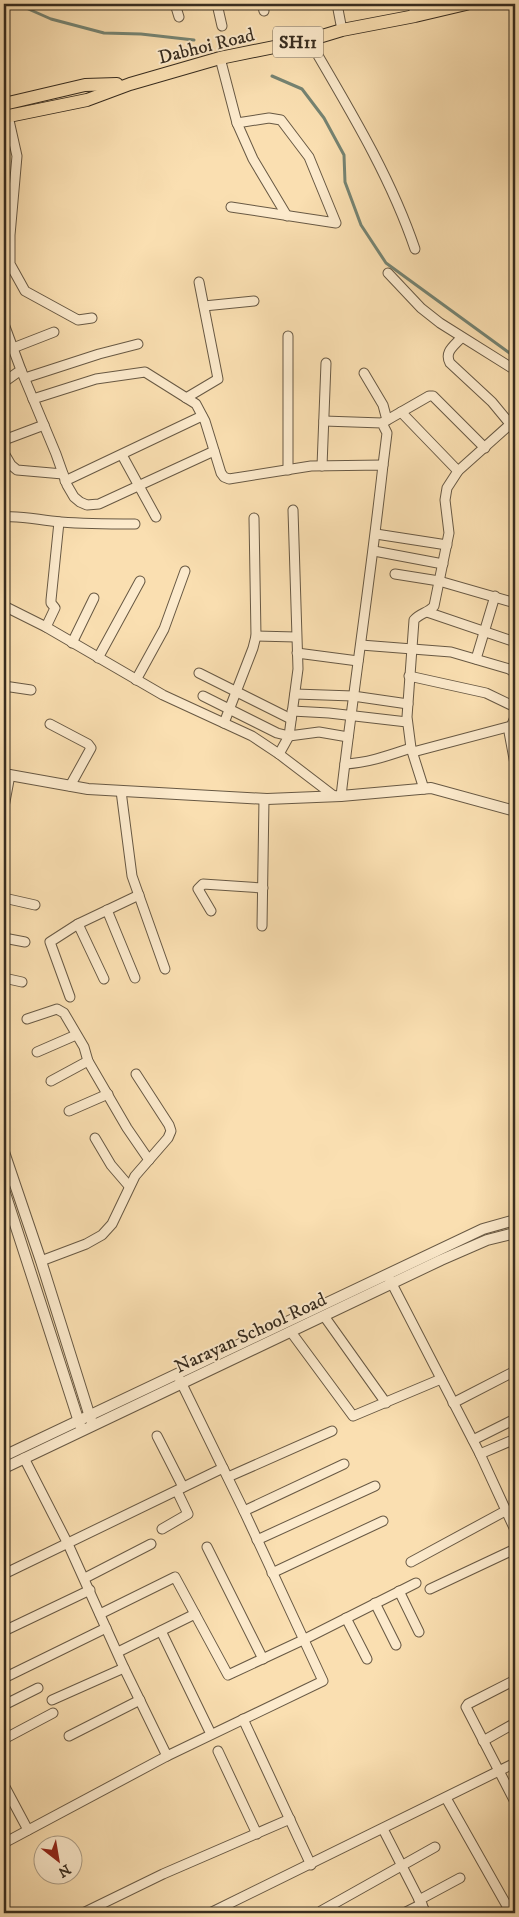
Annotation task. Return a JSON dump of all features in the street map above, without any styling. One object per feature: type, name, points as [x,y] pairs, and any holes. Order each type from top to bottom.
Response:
[{"type":"main road","name":"Dabhoi Road","points":[[5,113],[87,100],[130,84],[220,58],[309,40],[414,10],[466,4]]},
{"type":"street","points":[[176,4],[179,17]]},
{"type":"street","points":[[217,4],[222,26]]},
{"type":"street","points":[[336,4],[342,30]]},
{"type":"street","points":[[309,40],[348,106],[382,170],[402,211],[415,249]]},
{"type":"street","points":[[220,58],[238,123],[253,159],[287,216]]},
{"type":"street","points":[[5,113],[17,156],[10,235],[10,264],[25,291],[78,320],[92,318]]},
{"type":"street","points":[[231,207],[336,223],[309,157],[281,120],[269,118],[238,123]]},
{"type":"street","points":[[388,273],[421,308],[461,338],[515,370]]},
{"type":"street","points":[[186,398],[218,379],[200,282]]},
{"type":"street","points":[[204,306],[254,301]]},
{"type":"street","points":[[4,324],[6,340],[13,348],[64,478],[74,497],[87,505],[99,504],[214,451]]},
{"type":"street","points":[[13,348],[54,332]]},
{"type":"street","points":[[288,336],[288,470]]},
{"type":"street","points":[[424,788],[412,750],[407,722],[414,620],[434,606],[449,533],[446,500],[447,488],[458,471],[513,422],[450,363],[447,358],[448,353],[461,338]]},
{"type":"street","points":[[4,382],[23,374],[138,344]]},
{"type":"street","points":[[322,466],[326,363]]},
{"type":"street","points":[[33,399],[96,380],[145,372],[196,404],[224,478],[229,479],[322,466],[383,465]]},
{"type":"street","points":[[338,796],[345,764],[374,551],[387,433],[383,405],[364,373]]},
{"type":"street","points":[[324,421],[385,422],[433,396],[485,448]]},
{"type":"street","points":[[401,412],[458,471]]},
{"type":"street","points":[[4,453],[10,464],[17,470],[64,478],[122,455],[202,416]]},
{"type":"street","points":[[4,440],[44,425]]},
{"type":"street","points":[[122,455],[156,517]]},
{"type":"street","points":[[280,754],[289,736],[298,669],[293,510]]},
{"type":"street","points":[[4,517],[26,516],[59,522],[135,524]]},
{"type":"street","points":[[224,723],[256,636],[254,518]]},
{"type":"street","points":[[46,628],[55,608],[51,600],[59,522]]},
{"type":"street","points":[[376,534],[447,545]]},
{"type":"street","points":[[374,551],[443,564]]},
{"type":"street","points":[[136,680],[164,628],[185,571]]},
{"type":"street","points":[[395,574],[440,581],[515,603]]},
{"type":"street","points":[[98,658],[140,581]]},
{"type":"street","points":[[476,659],[495,596]]},
{"type":"street","points":[[72,643],[94,598]]},
{"type":"street","points":[[4,606],[163,695],[252,736],[338,796]]},
{"type":"street","points":[[427,612],[485,630],[515,642]]},
{"type":"street","points":[[256,636],[296,637]]},
{"type":"street","points":[[361,645],[451,652],[515,672]]},
{"type":"street","points":[[297,653],[358,661]]},
{"type":"street","points":[[199,672],[236,692],[292,715],[329,713],[407,722]]},
{"type":"street","points":[[409,676],[486,693],[515,707]]},
{"type":"street","points":[[4,686],[31,690]]},
{"type":"street","points":[[295,694],[353,696],[408,704]]},
{"type":"street","points":[[202,696],[277,733],[289,736],[319,732],[348,737]]},
{"type":"street","points":[[345,764],[356,764],[513,722]]},
{"type":"street","points":[[513,722],[508,732],[515,764]]},
{"type":"street","points":[[50,724],[88,744],[91,748],[70,786]]},
{"type":"street","points":[[4,807],[7,775],[88,789],[264,799],[338,796],[431,788],[515,810]]},
{"type":"street","points":[[121,791],[132,876],[165,969]]},
{"type":"street","points":[[262,926],[264,799]]},
{"type":"street","points":[[211,911],[198,889],[203,884],[263,888]]},
{"type":"street","points":[[70,997],[50,944],[52,940],[78,924],[139,895]]},
{"type":"street","points":[[4,898],[35,905]]},
{"type":"street","points":[[107,910],[135,978]]},
{"type":"street","points":[[78,924],[104,979]]},
{"type":"street","points":[[4,938],[25,942]]},
{"type":"street","points":[[4,978],[22,982]]},
{"type":"street","points":[[27,1019],[57,1009],[64,1013],[84,1048],[88,1061],[127,1128],[149,1160]]},
{"type":"street","points":[[37,1052],[76,1035]]},
{"type":"street","points":[[51,1081],[88,1061]]},
{"type":"street","points":[[42,1261],[86,1244],[102,1234],[112,1224],[135,1176],[168,1138],[171,1132],[169,1125],[136,1074]]},
{"type":"street","points":[[69,1111],[108,1094]]},
{"type":"street","points":[[95,1138],[111,1165],[129,1186]]},
{"type":"street","points":[[4,1152],[42,1261],[93,1425]]},
{"type":"street","points":[[4,1190],[82,1430]]},
{"type":"street","points":[[4,1456],[90,1415],[179,1378],[483,1229],[514,1220],[514,1233]]},
{"type":"street","name":"Narayan School Road","points":[[4,1468],[93,1425],[179,1378],[291,1332],[487,1240],[514,1233]]},
{"type":"street","points":[[388,1274],[480,1454],[515,1530]]},
{"type":"street","points":[[324,1316],[386,1403]]},
{"type":"street","points":[[291,1332],[350,1414],[356,1416],[441,1379]]},
{"type":"street","points":[[453,1403],[515,1371]]},
{"type":"street","points":[[4,1843],[167,1756],[323,1681],[228,1477],[179,1378]]},
{"type":"street","points":[[473,1440],[515,1419]]},
{"type":"street","points":[[228,1477],[332,1431]]},
{"type":"street","points":[[157,1436],[180,1489],[188,1514],[162,1529]]},
{"type":"street","points":[[480,1454],[515,1439]]},
{"type":"street","points":[[24,1458],[85,1578],[124,1668],[167,1756]]},
{"type":"street","points":[[244,1512],[344,1464]]},
{"type":"street","points":[[4,1574],[223,1468]]},
{"type":"street","points":[[257,1540],[375,1486]]},
{"type":"street","points":[[411,1562],[506,1510]]},
{"type":"street","points":[[272,1573],[383,1520]]},
{"type":"street","points":[[85,1578],[151,1544]]},
{"type":"street","points":[[208,1547],[262,1659]]},
{"type":"street","points":[[430,1589],[515,1549]]},
{"type":"street","points":[[100,1614],[175,1578],[228,1675],[303,1640],[375,1602],[416,1583]]},
{"type":"street","points":[[4,1631],[90,1590]]},
{"type":"street","points":[[399,1591],[419,1632]]},
{"type":"street","points":[[375,1602],[396,1645]]},
{"type":"street","points":[[118,1652],[195,1614]]},
{"type":"street","points":[[346,1618],[367,1659]]},
{"type":"street","points":[[4,1678],[106,1628]]},
{"type":"street","points":[[161,1631],[211,1734]]},
{"type":"street","points":[[52,1700],[124,1668]]},
{"type":"street","points":[[515,1680],[466,1705],[515,1802]]},
{"type":"street","points":[[4,1705],[38,1688]]},
{"type":"street","points":[[68,1736],[140,1700]]},
{"type":"street","points":[[4,1738],[53,1713]]},
{"type":"street","points":[[243,1720],[311,1865]]},
{"type":"street","points":[[483,1741],[515,1723]]},
{"type":"street","points":[[218,1751],[257,1834]]},
{"type":"street","points":[[210,1913],[221,1911],[515,1763]]},
{"type":"street","points":[[5,1790],[28,1830]]},
{"type":"street","points":[[446,1798],[511,1913]]},
{"type":"street","points":[[83,1913],[163,1874],[290,1820]]},
{"type":"street","points":[[383,1829],[426,1913]]},
{"type":"street","points":[[321,1911],[435,1847]]},
{"type":"street","points":[[404,1913],[460,1878]]},
{"type":"waterway","points":[[17,4],[51,19],[104,33],[141,34],[194,40]]},
{"type":"waterway","points":[[272,76],[302,89],[324,118],[344,155],[345,182],[361,225],[386,263],[515,357]]}]
